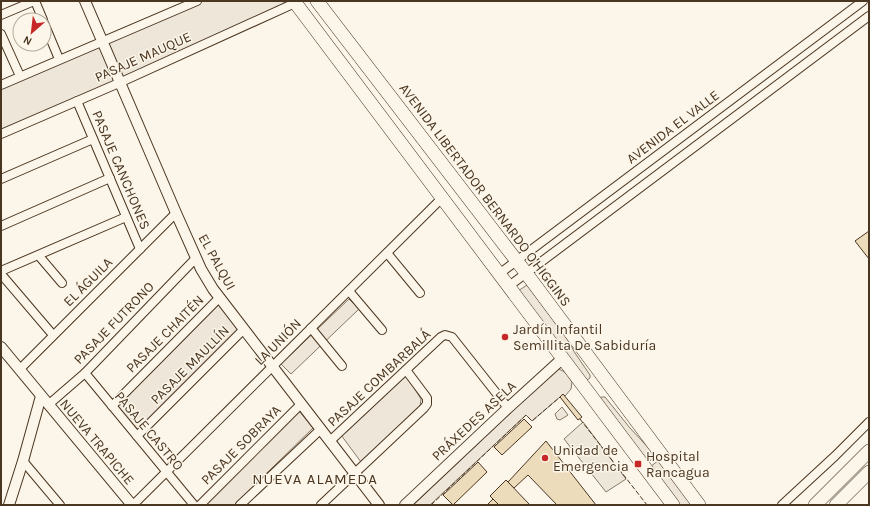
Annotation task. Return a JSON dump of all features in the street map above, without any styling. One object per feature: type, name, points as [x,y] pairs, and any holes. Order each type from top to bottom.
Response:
[{"type":"main road","name":"AVENIDA LIBERTADOR BERNARDO O'HIGGINS","points":[[317,1],[526,273],[699,505]]},
{"type":"main road","points":[[294,2],[673,505]]},
{"type":"main road","points":[[814,505],[869,451]]},
{"type":"main road","points":[[836,505],[869,472]]},
{"type":"street","points":[[1,15],[34,1],[39,12]]},
{"type":"street","name":"EL PALQUI","points":[[85,1],[176,213],[196,258],[213,289],[379,505]]},
{"type":"street","points":[[1,85],[197,1]]},
{"type":"street","name":"AVENIDA EL VALLE","points":[[499,274],[863,1]]},
{"type":"street","name":"PASAJE MAUQUE","points":[[1,134],[78,101],[294,2]]},
{"type":"street","name":"AVENIDA EL VALLE","points":[[508,286],[869,16]]},
{"type":"street","points":[[1,34],[20,76]]},
{"type":"street","points":[[52,41],[60,59]]},
{"type":"street","name":"PASAJE CANCHONES","points":[[78,101],[93,140],[140,249]]},
{"type":"street","points":[[1,180],[93,140]]},
{"type":"street","points":[[1,226],[110,178]]},
{"type":"street","name":"LA UNIÓN","points":[[132,505],[442,198]]},
{"type":"street","name":"EL ÁGUILA","points":[[20,369],[176,213]]},
{"type":"street","points":[[53,335],[1,273],[126,217]]},
{"type":"street","points":[[387,253],[420,293]]},
{"type":"street","points":[[39,256],[62,283]]},
{"type":"street","name":"PASAJE FUTRONO","points":[[48,405],[84,373],[196,258]]},
{"type":"street","points":[[349,291],[382,330]]},
{"type":"street","name":"PASAJE CHAITÉN","points":[[112,406],[220,297]]},
{"type":"street","points":[[311,328],[342,366]]},
{"type":"street","name":"PASAJE MAULLÍN","points":[[137,436],[244,329]]},
{"type":"street","name":"PASAJE COMBARBALÁ","points":[[330,441],[441,337],[449,335],[508,408]]},
{"type":"street","name":"NUEVA TRAPICHE","points":[[1,347],[132,505]]},
{"type":"street","name":"PRÁXEDES ASELA","points":[[405,505],[563,358]]},
{"type":"street","points":[[321,505],[427,404],[427,398],[406,370]]},
{"type":"street","name":"PASAJE CASTRO","points":[[84,373],[194,505]]},
{"type":"street","points":[[8,505],[23,461],[41,396]]},
{"type":"street","name":"PASAJE SOBRAYA","points":[[200,505],[301,404]]},
{"type":"street","points":[[782,505],[869,422]]},
{"type":"street","points":[[240,505],[321,429]]},
{"type":"street","points":[[23,461],[60,505]]},
{"type":"shaded area","points":[[201,1],[283,1],[288,9],[1,130],[1,87]]},
{"type":"shaded area","points":[[527,285],[566,337],[590,375],[590,378],[587,380],[518,291]]},
{"type":"shaded area","points":[[349,299],[359,309],[291,374],[281,364]]},
{"type":"shaded area","points":[[219,304],[238,329],[139,431],[117,407]]},
{"type":"shaded area","points":[[557,369],[564,372],[572,382],[571,389],[565,396],[563,394],[532,421],[526,415],[430,505],[413,505]]},
{"type":"shaded area","points":[[406,375],[421,399],[420,407],[361,462],[341,435]]},
{"type":"shaded area","points":[[605,397],[630,428],[656,456],[647,463],[600,398]]},
{"type":"shaded area","points":[[562,407],[568,415],[560,420],[557,419],[555,414]]},
{"type":"shaded area","points":[[299,411],[313,428],[234,505],[204,505]]},
{"type":"shaded area","points":[[583,422],[626,479],[606,492],[564,439]]},
{"type":"shaded area","points":[[659,460],[693,505],[679,505],[650,467]]},
{"type":"building","points":[[869,231],[869,259],[855,241]]},
{"type":"building","points":[[563,394],[582,417],[578,420],[560,397]]},
{"type":"building","points":[[524,419],[532,427],[502,455],[494,447]]},
{"type":"building","name":"Unidad de Emergencia","points":[[546,441],[596,505],[557,505],[528,475],[514,488],[508,482]]},
{"type":"building","points":[[478,462],[487,472],[453,505],[443,495]]},
{"type":"building","points":[[506,480],[530,505],[499,505],[490,496]]},
{"type":"building","points":[[493,499],[499,505],[487,505]]},
{"type":"fence","points":[[431,505],[526,415],[532,421],[560,397]]},
{"type":"fence","points":[[580,419],[647,505]]},
{"type":"place","name":"Jardín Infantil Semillita De Sabiduría","points":[[505,337]]},
{"type":"place","name":"Unidad de Emergencia","points":[[545,458]]},
{"type":"place","name":"Hospital Rancagua","points":[[638,464]]},
{"type":"district","name":"NUEVA ALAMEDA","points":[[315,479]]}]
